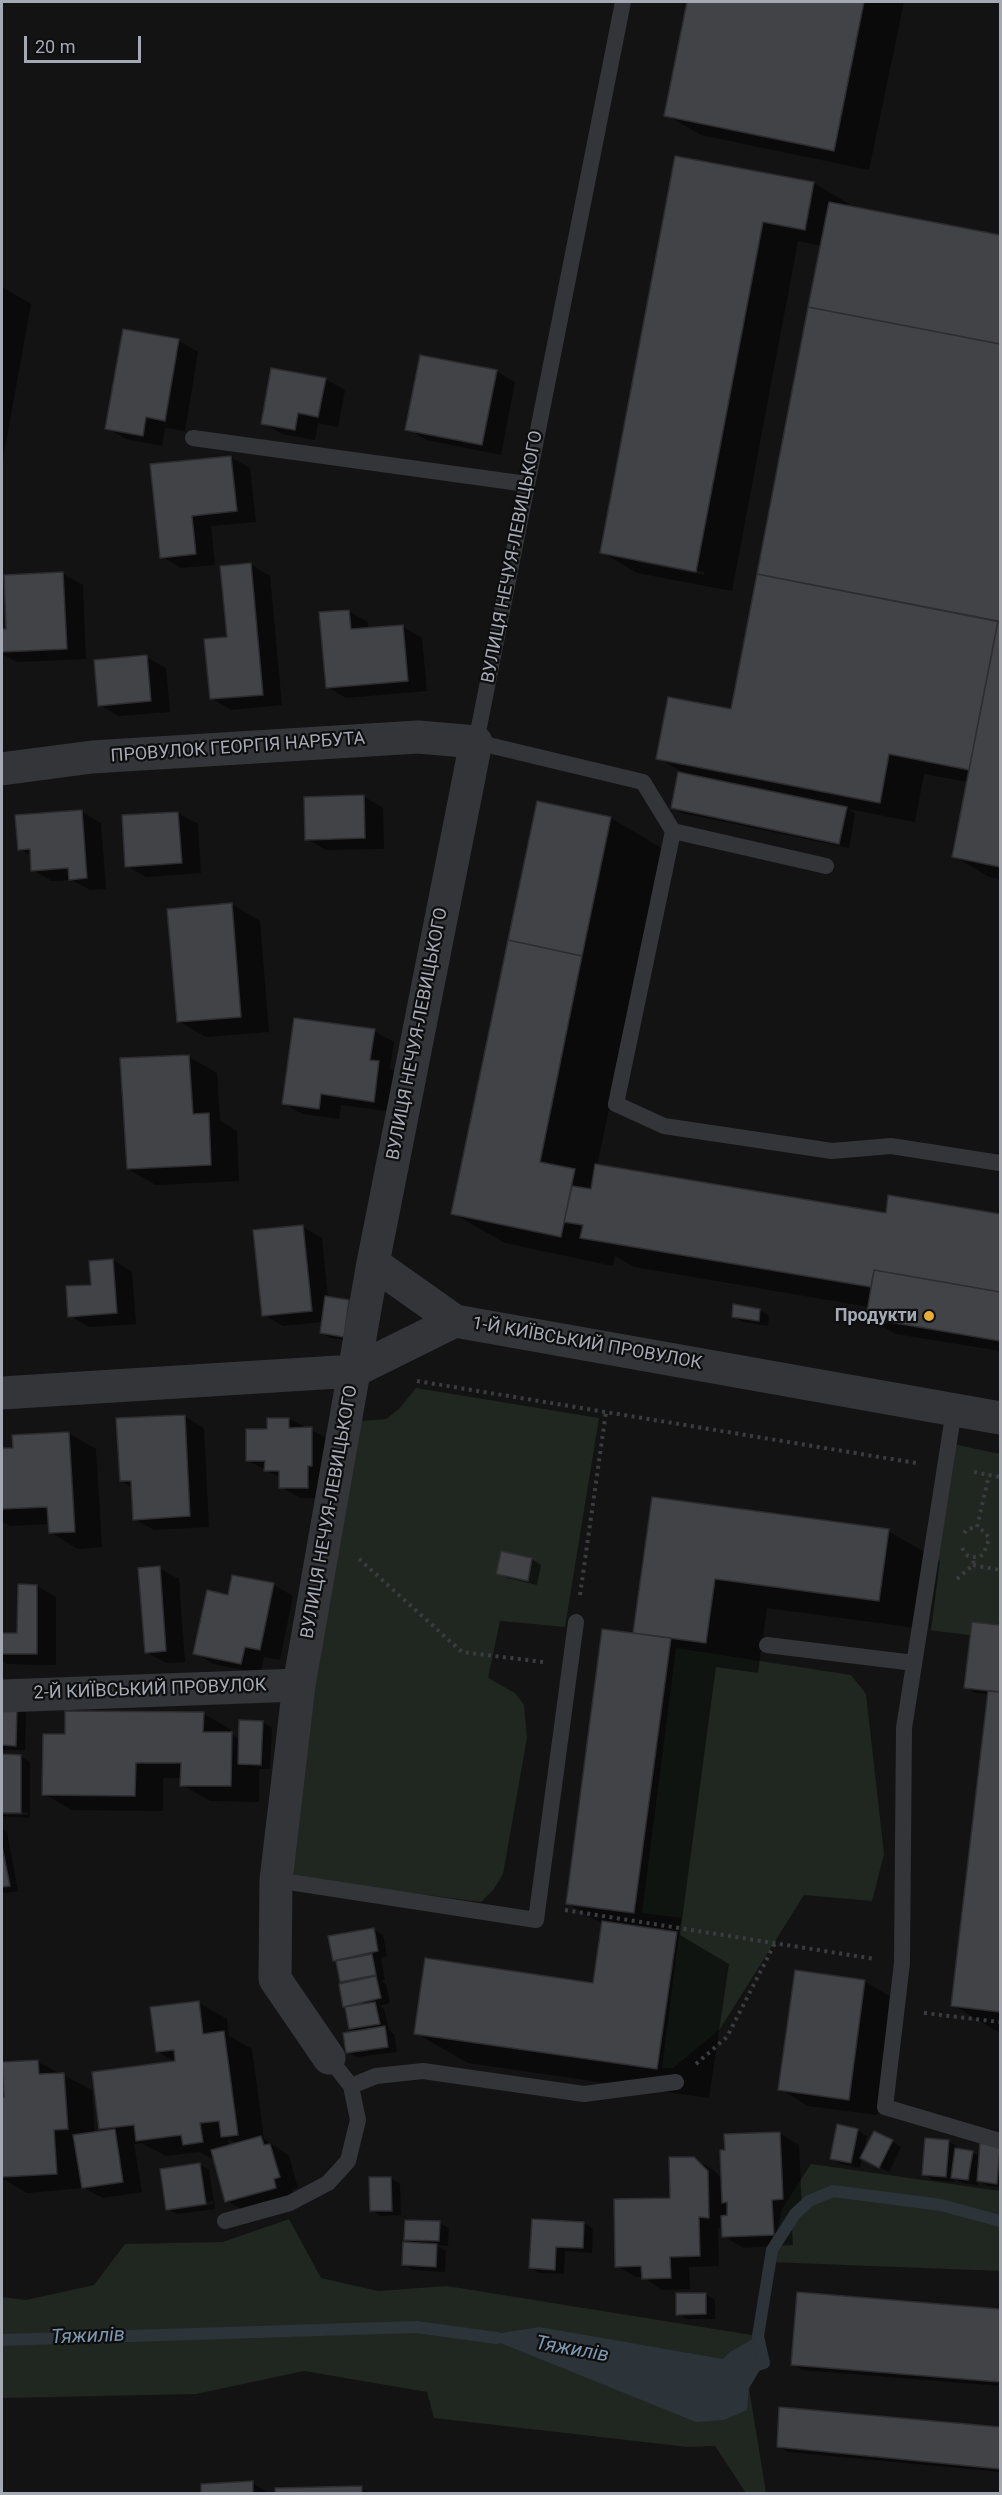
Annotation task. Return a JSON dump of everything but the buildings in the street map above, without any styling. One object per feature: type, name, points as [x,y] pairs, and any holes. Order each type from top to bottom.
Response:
[{"type":"street","name":"ПРОВУЛОК ГЕОРГІЯ НАРБУТА","points":[[2,769],[92,757],[418,737],[476,742]]},
{"type":"street","name":"ВУЛИЦЯ НЕЧУЯ-ЛЕВИЦЬКОГО","points":[[329,2058],[276,1979],[276,1880],[299,1684],[354,1371],[373,1263],[476,742]]},
{"type":"street","points":[[373,1263],[455,1321]]},
{"type":"street","name":"1-Й КИЇВСЬКИЙ ПРОВУЛОК","points":[[2,1393],[354,1371],[455,1321],[1000,1418]]},
{"type":"street","name":"2-Й КИЇВСЬКИЙ ПРОВУЛОК","points":[[2,1696],[299,1684]]},
{"type":"lane","name":"ВУЛИЦЯ НЕЧУЯ-ЛЕВИЦЬКОГО","points":[[476,742],[623,2]]},
{"type":"lane","points":[[193,438],[527,484]]},
{"type":"lane","points":[[476,742],[642,782],[673,831],[616,1104],[664,1126],[832,1151],[891,1146],[1000,1163]]},
{"type":"lane","points":[[673,831],[826,866]]},
{"type":"lane","points":[[954,1410],[904,1728],[902,1964],[885,2107],[1000,2141]]},
{"type":"lane","points":[[276,1880],[536,1920],[576,1622]]},
{"type":"lane","points":[[767,1645],[914,1663]]},
{"type":"lane","points":[[225,2221],[290,2203],[328,2183],[348,2160],[358,2120],[351,2086],[329,2058]]},
{"type":"lane","points":[[351,2086],[376,2076],[423,2071],[584,2094],[676,2082]]},
{"type":"path","points":[[413,1380],[1000,1476]]},
{"type":"path","points":[[576,1622],[606,1412]]},
{"type":"path","points":[[977,1527],[989,1475]]},
{"type":"path","points":[[961,1543],[963,1551],[968,1556],[980,1557],[989,1539],[986,1533],[977,1527],[968,1528],[962,1536]]},
{"type":"path","points":[[356,1556],[462,1652],[570,1665]]},
{"type":"path","points":[[973,1565],[1000,1570]]},
{"type":"path","points":[[538,1906],[902,1964]]},
{"type":"path","points":[[676,2082],[727,2037],[775,1943]]},
{"type":"path","points":[[897,2010],[1000,2022]]},
{"type":"shaded area","points":[[416,1388],[599,1418],[565,1627],[500,1621],[488,1678],[515,1693],[524,1705],[527,1738],[503,1874],[494,1889],[481,1902],[297,1878],[290,1870],[308,1686],[361,1421],[386,1419],[399,1409]]},
{"type":"shaded area","points":[[948,1443],[1000,1454],[1000,1625],[972,1622],[970,1635],[920,1629]]},
{"type":"shaded area","points":[[676,1648],[851,1675],[866,1694],[884,1854],[872,1901],[804,1895],[720,2029],[673,2068],[662,2068],[681,1918],[642,1913]]},
{"type":"shaded area","points":[[811,2164],[1000,2191],[1000,2271],[770,2262],[782,2209]]},
{"type":"shaded area","points":[[289,2219],[321,2278],[378,2291],[447,2286],[758,2336],[764,2363],[749,2388],[766,2493],[746,2493],[715,2446],[688,2447],[434,2418],[427,2392],[304,2371],[196,2394],[2,2398],[2,2297],[26,2300],[94,2285],[125,2244],[223,2242]]},
{"type":"water","points":[[539,2327],[723,2359],[730,2352],[758,2336],[764,2363],[749,2388],[747,2410],[724,2420],[696,2422],[483,2336]]},
{"type":"waterway","name":"Тяжилів","points":[[757,2365],[764,2363],[758,2336],[772,2250],[795,2214],[809,2201],[833,2191],[941,2205],[1000,2221]]},
{"type":"waterway","name":"Тяжилів","points":[[2,2340],[416,2327],[497,2338]]},
{"type":"place","name":"Продукти","points":[[929,1316]]}]
